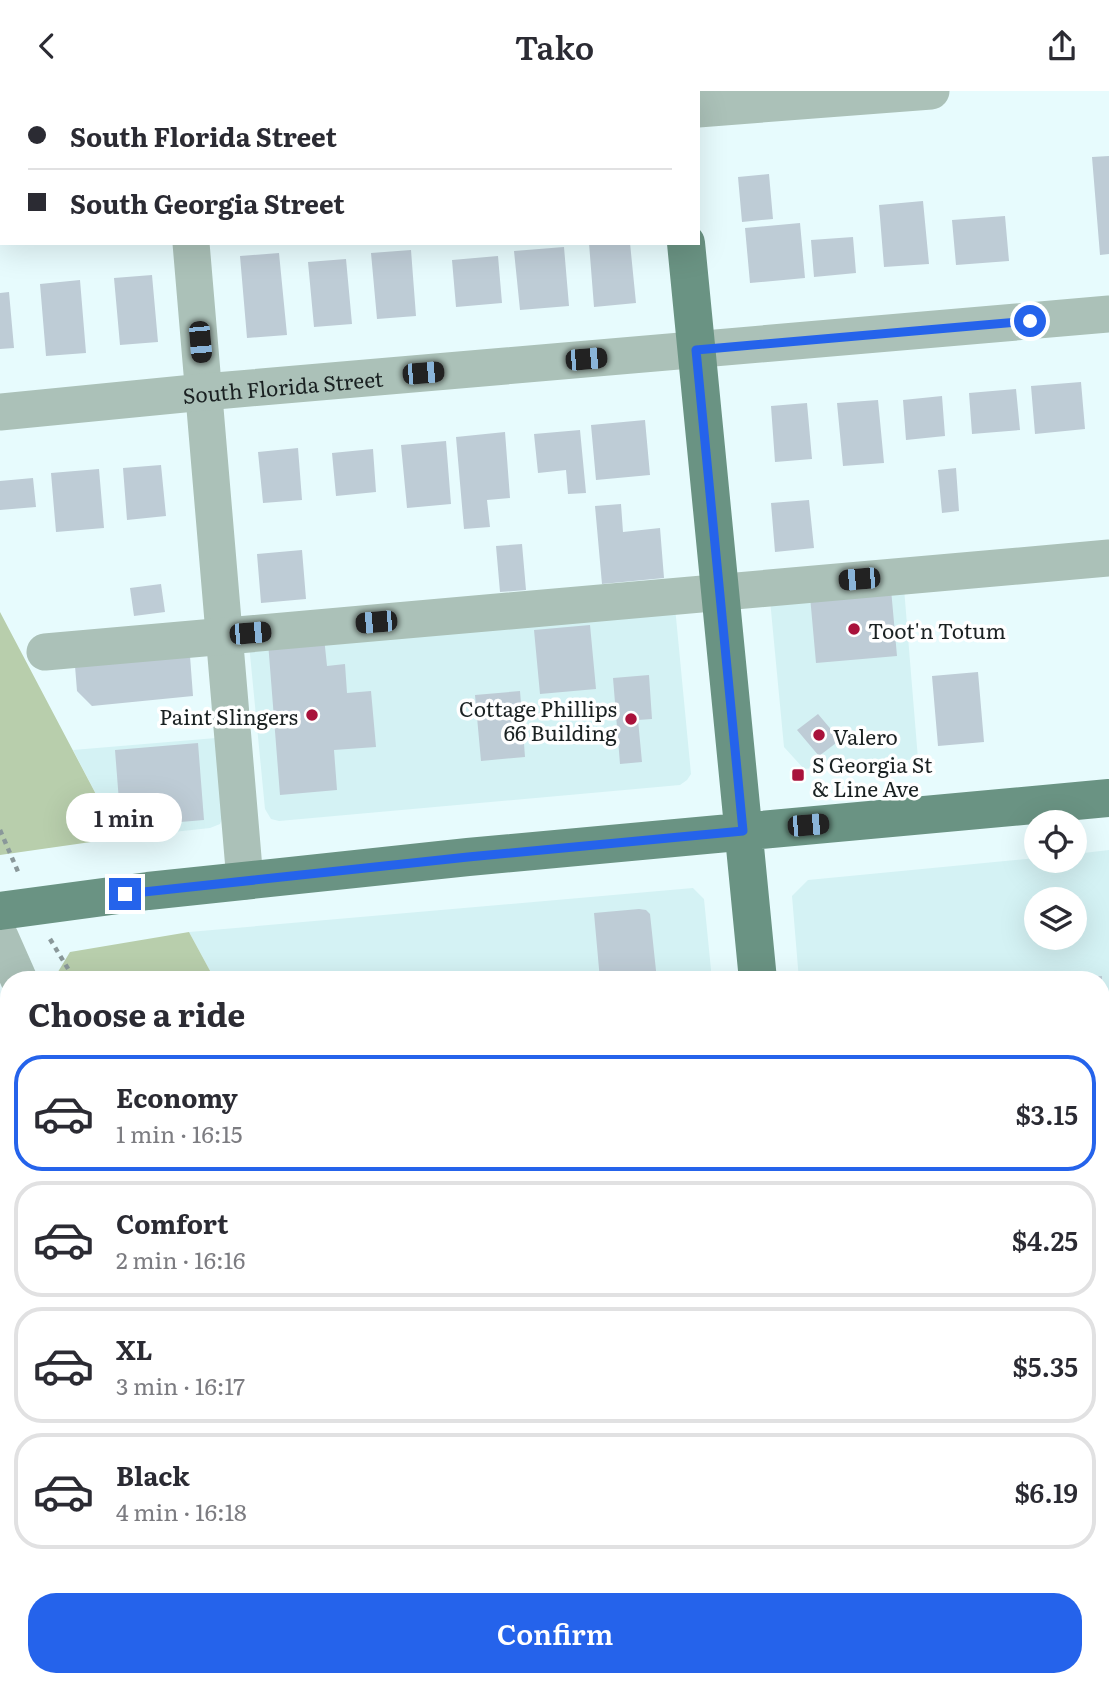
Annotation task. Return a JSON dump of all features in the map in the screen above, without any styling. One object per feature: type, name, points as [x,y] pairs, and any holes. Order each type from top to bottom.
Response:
[{"type":"main road","points":[[686,245],[757,971]]},
{"type":"main road","points":[[0,911],[245,881],[743,831],[1109,798]]},
{"type":"street","points":[[700,109],[931,91]]},
{"type":"street","points":[[191,245],[245,881]]},
{"type":"street","name":"South Florida Street","points":[[0,412],[1109,314]]},
{"type":"street","points":[[45,652],[1109,558]]},
{"type":"street","points":[[0,937],[15,971]]},
{"type":"path","points":[[0,830],[12,858]]},
{"type":"path","points":[[54,947],[69,971]]},
{"type":"shaded area","points":[[904,588],[918,759],[804,769],[784,747],[770,600]]},
{"type":"shaded area","points":[[675,607],[691,774],[680,785],[279,821],[271,819],[265,809],[249,644]]},
{"type":"shaded area","points":[[216,738],[223,816],[220,824],[210,828],[119,838],[73,750]]},
{"type":"shaded area","points":[[1109,850],[1109,971],[798,971],[792,896],[808,880],[1024,859],[1024,873],[1087,873],[1087,853]]},
{"type":"shaded area","points":[[693,888],[704,899],[711,971],[210,971],[189,932]]},
{"type":"green space","points":[[0,612],[119,838],[0,855]]},
{"type":"green space","points":[[189,932],[210,971],[58,971],[70,952]]},
{"type":"building","points":[[1109,156],[1109,254],[1100,255],[1092,157]]},
{"type":"building","points":[[769,174],[773,219],[742,222],[738,177]]},
{"type":"building","points":[[923,201],[929,264],[884,267],[879,205]]},
{"type":"building","points":[[1005,216],[1009,261],[956,265],[952,220]]},
{"type":"building","points":[[800,223],[805,278],[750,283],[745,228]]},
{"type":"building","points":[[853,237],[856,273],[814,277],[811,240]]},
{"type":"building","points":[[589,245],[630,245],[636,303],[594,307]]},
{"type":"building","points":[[564,247],[569,306],[520,310],[514,251]]},
{"type":"building","points":[[411,250],[416,316],[377,319],[371,253]]},
{"type":"building","points":[[279,253],[287,335],[247,338],[240,256]]},
{"type":"building","points":[[498,256],[502,303],[456,307],[452,260]]},
{"type":"building","points":[[346,259],[352,324],[314,327],[308,262]]},
{"type":"building","points":[[152,275],[158,342],[120,345],[114,278]]},
{"type":"building","points":[[80,280],[86,353],[46,356],[40,284]]},
{"type":"building","points":[[9,292],[14,348],[0,349],[0,293]]},
{"type":"building","points":[[1081,382],[1085,429],[1035,434],[1031,386]]},
{"type":"building","points":[[1016,389],[1020,430],[972,434],[969,393]]},
{"type":"building","points":[[942,396],[945,436],[906,440],[903,400]]},
{"type":"building","points":[[878,400],[884,463],[843,466],[837,403]]},
{"type":"building","points":[[807,403],[812,459],[775,462],[771,406]]},
{"type":"building","points":[[645,420],[650,475],[596,480],[591,425]]},
{"type":"building","points":[[580,430],[586,493],[568,494],[566,470],[538,473],[534,434]]},
{"type":"building","points":[[505,432],[510,498],[487,500],[490,527],[464,529],[456,437]]},
{"type":"building","points":[[446,441],[451,504],[407,508],[401,445]]},
{"type":"building","points":[[298,448],[302,500],[263,503],[258,452]]},
{"type":"building","points":[[373,449],[376,492],[336,496],[332,453]]},
{"type":"building","points":[[161,465],[166,516],[127,520],[123,468]]},
{"type":"building","points":[[956,468],[959,511],[942,513],[938,470]]},
{"type":"building","points":[[99,469],[104,528],[56,532],[51,473]]},
{"type":"building","points":[[33,478],[36,507],[0,510],[0,481]]},
{"type":"building","points":[[809,500],[814,548],[775,552],[771,503]]},
{"type":"building","points":[[621,504],[623,532],[660,528],[664,578],[602,584],[595,506]]},
{"type":"building","points":[[522,544],[526,590],[500,592],[496,546]]},
{"type":"building","points":[[302,550],[306,599],[261,603],[257,554]]},
{"type":"building","points":[[161,584],[165,612],[134,616],[130,588]]},
{"type":"building","points":[[891,589],[897,656],[816,663],[810,596]]},
{"type":"building","points":[[590,625],[596,689],[540,694],[534,630]]},
{"type":"building","points":[[324,637],[327,666],[345,664],[347,693],[371,691],[376,747],[334,750],[337,790],[280,795],[268,642]]},
{"type":"building","points":[[190,656],[193,696],[92,706],[77,691],[75,666]]},
{"type":"building","points":[[978,672],[984,742],[938,746],[932,676]]},
{"type":"building","name":"Cottage Phillips 66 Building","points":[[649,675],[652,719],[638,720],[642,762],[620,764],[613,678]]},
{"type":"building","points":[[520,691],[525,757],[481,761],[475,695]]},
{"type":"building","name":"Valero","points":[[818,714],[840,740],[819,756],[797,730]]},
{"type":"building","points":[[198,743],[204,820],[121,827],[115,750]]},
{"type":"building","points":[[646,910],[650,914],[656,971],[599,971],[594,913]]},
{"type":"place","name":"Toot'n Totum","points":[[854,629]]},
{"type":"place","name":"Paint Slingers","points":[[312,715]]},
{"type":"place","name":"Cottage Phillips 66 Building","points":[[631,719]]},
{"type":"place","name":"Valero","points":[[819,735]]},
{"type":"place","name":"S Georgia St & Line Ave","points":[[798,775]]},
{"type":"route","points":[[125,894],[743,831],[696,350],[1030,321]]}]
